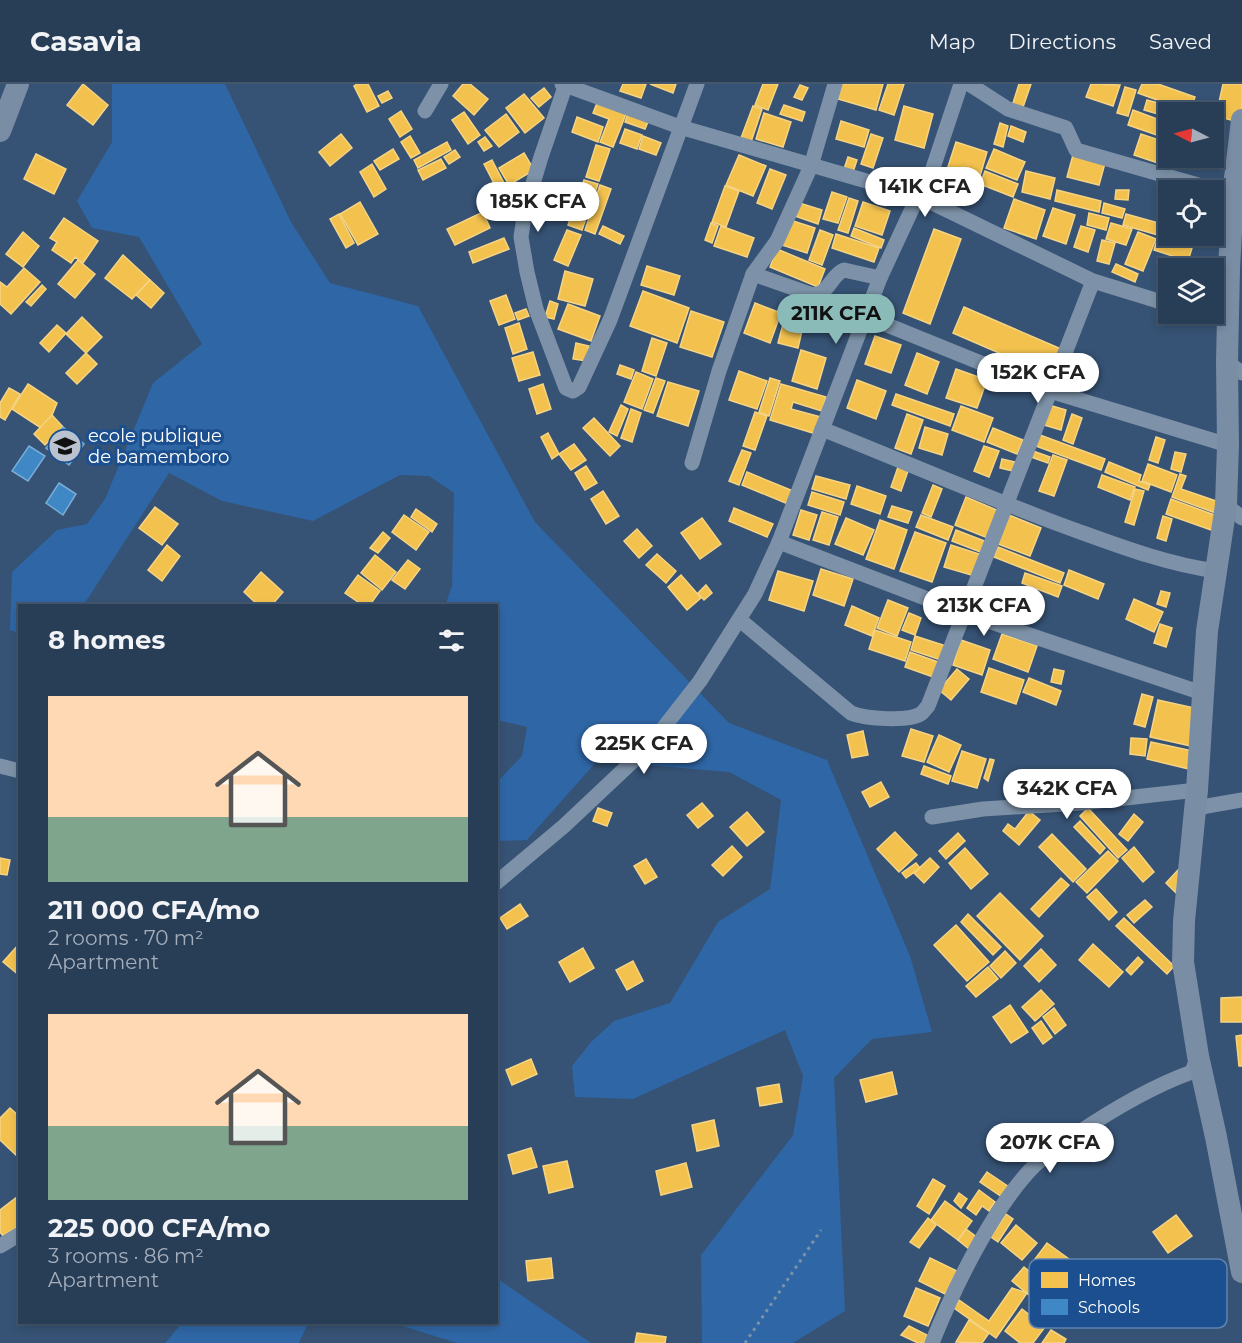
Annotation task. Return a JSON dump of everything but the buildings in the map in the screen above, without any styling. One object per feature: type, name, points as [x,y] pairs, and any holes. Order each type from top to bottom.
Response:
[{"type":"street","points":[[0,131],[18,84]]},
{"type":"street","points":[[425,111],[441,84]]},
{"type":"street","points":[[696,84],[680,127],[610,320],[579,387],[573,391],[569,390],[566,388],[536,309],[521,237],[525,210],[565,84],[680,127],[918,196],[1093,281],[1158,301]]},
{"type":"street","points":[[692,463],[719,371],[753,274],[777,241],[811,166],[836,84]]},
{"type":"street","points":[[498,881],[564,826],[650,745],[700,681],[740,620],[764,578],[779,542],[880,278],[932,171],[961,84]]},
{"type":"street","points":[[969,84],[1008,109],[1066,128],[1076,150],[1233,195]]},
{"type":"street","points":[[1242,120],[1233,195],[1237,228],[1228,320],[1234,368],[1228,445],[1234,511],[1216,571],[1207,631],[1196,799],[1184,921],[1183,962],[1198,1056],[1242,1272]]},
{"type":"street","points":[[753,274],[813,295],[824,292],[839,272],[844,270],[880,278]]},
{"type":"street","points":[[740,620],[846,710],[863,718],[874,719],[914,716],[923,713],[1093,281]]},
{"type":"street","points":[[865,316],[1050,391],[1228,445]]},
{"type":"street","points":[[1224,319],[1228,320]]},
{"type":"street","points":[[822,429],[1006,505],[1164,562],[1216,571]]},
{"type":"street","points":[[779,542],[964,613],[1202,693]]},
{"type":"street","points":[[0,766],[18,770]]},
{"type":"street","points":[[932,817],[983,809],[1081,803],[1196,799],[1242,800]]},
{"type":"street","points":[[932,1343],[951,1298],[988,1230],[1035,1165],[1103,1116],[1149,1090],[1192,1072],[1198,1056]]},
{"type":"street","points":[[0,1246],[18,1235]]},
{"type":"path","points":[[745,1343],[821,1230]]},
{"type":"shaded area","points":[[112,84],[225,84],[291,222],[330,283],[418,306],[535,522],[729,723],[827,760],[910,956],[932,1032],[872,1039],[834,1078],[845,1311],[793,1343],[702,1343],[701,1255],[793,1135],[803,1076],[785,1030],[633,1099],[575,1097],[572,1066],[591,1042],[614,1021],[670,1003],[718,922],[770,889],[781,800],[729,772],[597,761],[527,840],[498,841],[498,781],[522,756],[527,727],[498,720],[498,604],[446,604],[452,586],[454,493],[429,476],[400,475],[313,521],[222,501],[169,473],[84,604],[18,604],[18,633],[10,630],[12,572],[57,530],[87,524],[105,499],[153,383],[202,344],[139,237],[92,228],[77,201],[112,142]]},
{"type":"shaded area","points":[[498,1279],[591,1343],[457,1343],[396,1324],[498,1324]]},
{"type":"shaded area","points":[[181,1324],[308,1324],[299,1343],[165,1343]]},
{"type":"place","name":"ecole publique de bamemboro","points":[[65,446]]}]
